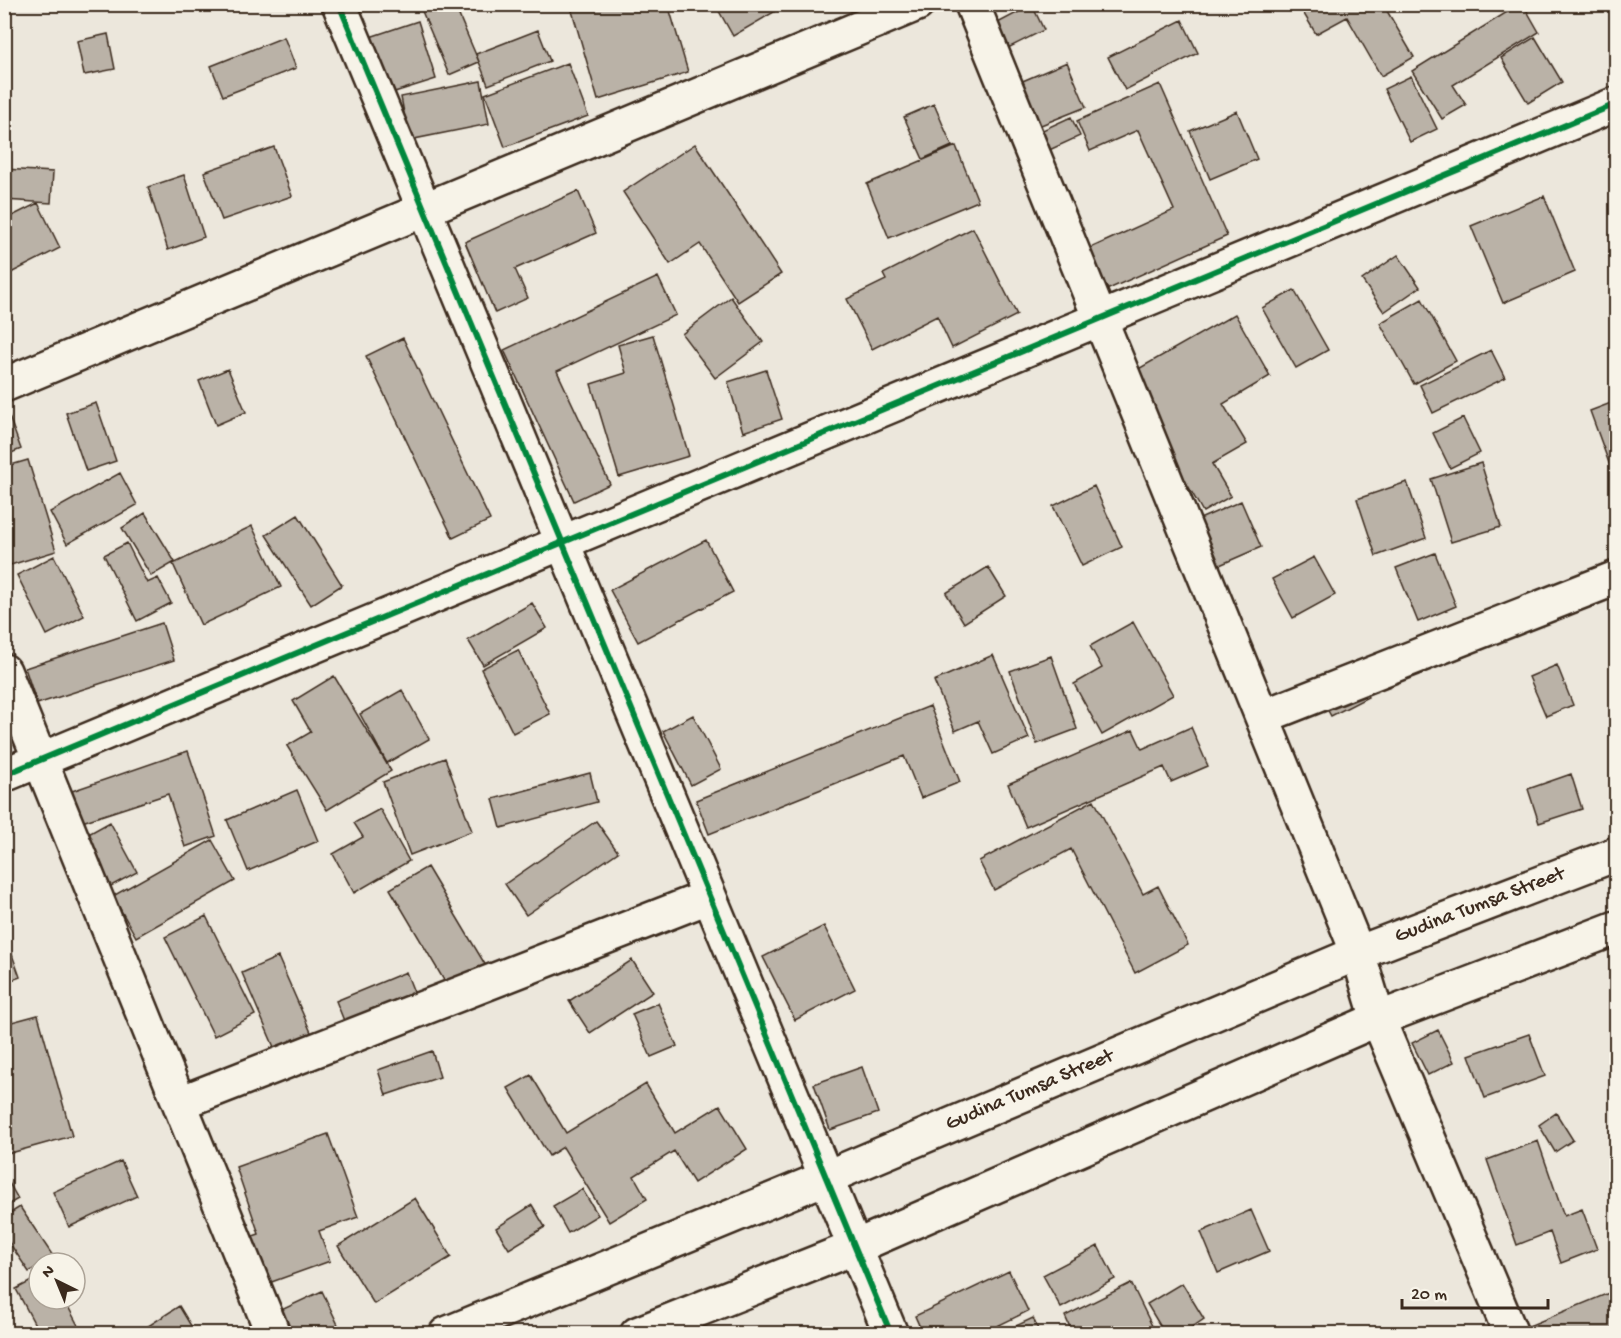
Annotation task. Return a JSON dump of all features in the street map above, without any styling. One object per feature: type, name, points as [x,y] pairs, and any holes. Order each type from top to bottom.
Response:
[{"type":"street","points":[[339,4],[853,1248],[891,1334]]},
{"type":"street","points":[[4,385],[917,4]]},
{"type":"street","points":[[972,4],[1358,953],[1378,1019],[1511,1334]]},
{"type":"street","points":[[4,775],[1617,104]]},
{"type":"street","points":[[1262,717],[1617,578]]},
{"type":"street","points":[[4,671],[273,1334]]},
{"type":"street","name":"Gudina Tumsa Street","points":[[446,1334],[825,1178],[1358,953],[1617,854]]},
{"type":"street","points":[[180,1103],[708,897]]},
{"type":"street","points":[[638,1334],[853,1248],[1378,1019],[1617,928]]},
{"type":"building","points":[[419,4],[477,4],[458,13],[479,62],[449,75]]},
{"type":"building","points":[[570,4],[668,4],[688,72],[598,100]]},
{"type":"building","points":[[715,4],[770,4],[774,12],[733,36]]},
{"type":"building","points":[[1308,4],[1383,4],[1414,57],[1381,76],[1347,17],[1316,34],[1301,9]]},
{"type":"building","points":[[1523,4],[1539,32],[1453,85],[1466,105],[1442,119],[1412,71]]},
{"type":"building","points":[[1032,5],[1044,30],[1002,51],[990,27]]},
{"type":"building","points":[[1182,20],[1198,53],[1125,90],[1108,57]]},
{"type":"building","points":[[418,21],[436,79],[385,95],[367,38]]},
{"type":"building","points":[[538,30],[550,61],[488,85],[476,54]]},
{"type":"building","points":[[108,34],[115,69],[84,75],[77,41]]},
{"type":"building","points":[[284,37],[296,68],[223,96],[211,66]]},
{"type":"building","points":[[1535,37],[1562,82],[1528,103],[1501,58]]},
{"type":"building","points":[[1067,62],[1086,107],[1036,127],[1018,83]]},
{"type":"building","points":[[568,63],[588,116],[505,147],[485,94]]},
{"type":"building","points":[[1411,76],[1437,129],[1410,142],[1384,89]]},
{"type":"building","points":[[481,81],[489,124],[409,140],[401,97]]},
{"type":"building","points":[[1160,84],[1227,236],[1102,292],[1084,251],[1174,210],[1138,130],[1090,151],[1077,121]]},
{"type":"building","points":[[934,104],[952,146],[923,159],[904,117]]},
{"type":"building","points":[[1237,111],[1257,159],[1210,179],[1190,131]]},
{"type":"building","points":[[1071,117],[1080,136],[1045,152],[1036,133]]},
{"type":"building","points":[[695,144],[781,274],[738,302],[700,244],[670,264],[623,192]]},
{"type":"building","points":[[956,146],[978,201],[889,238],[867,184]]},
{"type":"building","points":[[274,147],[292,196],[222,220],[204,172]]},
{"type":"building","points":[[4,169],[53,172],[51,203],[4,200]]},
{"type":"building","points":[[184,175],[204,237],[168,250],[148,187]]},
{"type":"building","points":[[578,191],[596,233],[515,269],[528,298],[495,313],[465,242]]},
{"type":"building","points":[[1544,196],[1575,272],[1503,303],[1471,226]]},
{"type":"building","points":[[38,203],[60,248],[7,275],[4,270],[4,220]]},
{"type":"building","points":[[973,228],[1017,315],[952,348],[937,316],[872,349],[847,299],[886,280],[883,274]]},
{"type":"building","points":[[1398,255],[1420,287],[1384,312],[1362,280]]},
{"type":"building","points":[[658,277],[676,315],[557,371],[610,484],[574,501],[504,350]]},
{"type":"building","points":[[1294,290],[1328,350],[1296,368],[1262,308]]},
{"type":"building","points":[[731,297],[763,342],[715,378],[682,334]]},
{"type":"building","points":[[1422,299],[1456,361],[1414,384],[1380,323]]},
{"type":"building","points":[[1235,314],[1270,376],[1223,404],[1247,444],[1212,464],[1231,496],[1203,512],[1126,376]]},
{"type":"building","points":[[653,335],[689,456],[619,477],[591,384],[626,373],[618,345]]},
{"type":"building","points":[[403,338],[490,520],[453,538],[366,356]]},
{"type":"building","points":[[1491,350],[1505,378],[1433,413],[1420,385]]},
{"type":"building","points":[[228,369],[246,412],[216,425],[199,381]]},
{"type":"building","points":[[766,370],[782,419],[743,432],[728,382]]},
{"type":"building","points":[[1616,401],[1616,473],[1613,474],[1590,411]]},
{"type":"building","points":[[96,403],[116,461],[86,471],[66,413]]},
{"type":"building","points":[[8,414],[21,449],[4,456],[4,415]]},
{"type":"building","points":[[1463,418],[1480,453],[1450,468],[1433,433]]},
{"type":"building","points":[[28,460],[56,551],[4,567],[4,467]]},
{"type":"building","points":[[1481,463],[1501,527],[1451,542],[1431,479]]},
{"type":"building","points":[[120,473],[137,505],[67,544],[50,512]]},
{"type":"building","points":[[1407,482],[1426,538],[1376,556],[1357,499]]},
{"type":"building","points":[[1094,486],[1122,547],[1082,566],[1053,506]]},
{"type":"building","points":[[1241,501],[1261,547],[1206,571],[1186,525]]},
{"type":"building","points":[[145,513],[175,562],[151,576],[122,528]]},
{"type":"building","points":[[298,515],[342,585],[311,605],[266,535]]},
{"type":"building","points":[[252,526],[281,587],[201,625],[173,564]]},
{"type":"building","points":[[706,540],[733,592],[638,642],[610,590]]},
{"type":"building","points":[[127,543],[147,583],[158,578],[171,603],[137,621],[104,555]]},
{"type":"building","points":[[1435,553],[1456,606],[1418,622],[1396,568]]},
{"type":"building","points":[[54,556],[84,616],[47,635],[17,575]]},
{"type":"building","points":[[1314,557],[1335,595],[1293,618],[1272,579]]},
{"type":"building","points":[[988,567],[1006,596],[964,623],[946,593]]},
{"type":"building","points":[[532,603],[547,628],[483,665],[468,640]]},
{"type":"building","points":[[1133,622],[1173,695],[1102,735],[1074,684],[1102,668],[1090,646]]},
{"type":"building","points":[[162,623],[174,660],[37,704],[25,668]]},
{"type":"building","points":[[518,650],[550,714],[513,733],[481,669]]},
{"type":"building","points":[[993,655],[1029,738],[993,754],[978,721],[955,731],[934,681]]},
{"type":"building","points":[[1051,656],[1077,729],[1037,744],[1010,671]]},
{"type":"building","points":[[1557,665],[1573,705],[1546,716],[1529,677]]},
{"type":"building","points":[[334,676],[391,771],[327,810],[287,746],[311,732],[293,701]]},
{"type":"building","points":[[1358,679],[1368,697],[1331,716],[1321,698]]},
{"type":"building","points":[[402,690],[429,739],[387,763],[360,714]]},
{"type":"building","points":[[930,706],[960,782],[921,798],[904,756],[709,834],[696,800]]},
{"type":"building","points":[[693,715],[721,769],[691,785],[663,731]]},
{"type":"building","points":[[1191,727],[1208,766],[1171,782],[1164,767],[1026,827],[1008,784],[1133,730],[1142,749]]},
{"type":"building","points":[[188,751],[216,836],[185,847],[168,794],[82,822],[72,791]]},
{"type":"building","points":[[445,758],[472,831],[410,855],[383,782]]},
{"type":"building","points":[[590,773],[597,802],[501,828],[493,799]]},
{"type":"building","points":[[1571,774],[1582,809],[1539,823],[1528,789]]},
{"type":"building","points":[[297,790],[318,841],[248,871],[227,820]]},
{"type":"building","points":[[1094,800],[1143,894],[1158,886],[1188,945],[1135,973],[1071,849],[994,890],[979,861]]},
{"type":"building","points":[[380,809],[409,861],[354,893],[333,854],[363,837],[354,823]]},
{"type":"building","points":[[596,821],[618,852],[526,915],[505,884]]},
{"type":"building","points":[[110,822],[137,872],[111,886],[83,837]]},
{"type":"building","points":[[212,840],[235,881],[136,937],[113,896]]},
{"type":"building","points":[[427,867],[492,976],[455,999],[390,889]]},
{"type":"building","points":[[206,916],[255,1015],[214,1036],[165,937]]},
{"type":"building","points":[[824,926],[855,989],[795,1020],[763,957]]},
{"type":"building","points":[[4,932],[20,977],[4,983]]},
{"type":"building","points":[[278,957],[313,1037],[277,1054],[242,973]]},
{"type":"building","points":[[632,960],[653,992],[590,1033],[569,1001]]},
{"type":"building","points":[[406,972],[423,1015],[353,1043],[336,1001]]},
{"type":"building","points":[[658,1003],[677,1046],[651,1057],[632,1014]]},
{"type":"building","points":[[38,1015],[72,1136],[7,1154],[4,1144],[4,1024]]},
{"type":"building","points":[[1438,1030],[1454,1062],[1428,1075],[1412,1043]]},
{"type":"building","points":[[1529,1034],[1545,1076],[1485,1098],[1469,1055]]},
{"type":"building","points":[[432,1051],[440,1077],[386,1095],[378,1070]]},
{"type":"building","points":[[862,1067],[878,1113],[830,1130],[814,1084]]},
{"type":"building","points":[[531,1075],[566,1133],[646,1084],[675,1133],[720,1105],[747,1149],[694,1183],[674,1151],[634,1176],[647,1199],[609,1222],[563,1147],[549,1156],[508,1088]]},
{"type":"building","points":[[1556,1113],[1573,1140],[1555,1152],[1539,1125]]},
{"type":"building","points":[[328,1134],[358,1217],[319,1231],[330,1261],[266,1284],[250,1237],[259,1234],[236,1167]]},
{"type":"building","points":[[1538,1141],[1564,1216],[1582,1209],[1597,1249],[1561,1263],[1550,1232],[1517,1245],[1487,1160]]},
{"type":"building","points":[[121,1161],[137,1196],[69,1227],[53,1192]]},
{"type":"building","points":[[4,1174],[18,1199],[4,1207]]},
{"type":"building","points":[[582,1189],[598,1215],[568,1233],[553,1206]]},
{"type":"building","points":[[415,1198],[451,1257],[374,1304],[338,1246]]},
{"type":"building","points":[[532,1205],[545,1227],[509,1249],[496,1228]]},
{"type":"building","points":[[20,1207],[50,1251],[27,1251],[27,1269],[4,1235],[4,1217]]},
{"type":"building","points":[[1251,1210],[1269,1251],[1218,1273],[1201,1232]]},
{"type":"building","points":[[1098,1246],[1115,1279],[1061,1308],[1043,1275]]},
{"type":"building","points":[[1009,1271],[1028,1311],[981,1334],[923,1334],[915,1316]]},
{"type":"building","points":[[27,1283],[27,1310],[16,1289]]},
{"type":"building","points":[[1131,1283],[1156,1334],[1073,1334],[1065,1316]]},
{"type":"building","points":[[1182,1283],[1204,1319],[1182,1334],[1165,1334],[1147,1304]]},
{"type":"building","points":[[1616,1290],[1616,1334],[1512,1334],[1512,1333]]},
{"type":"building","points":[[322,1291],[340,1329],[330,1334],[269,1334],[262,1319]]},
{"type":"building","points":[[179,1306],[196,1334],[136,1334]]},
{"type":"building","points":[[28,1311],[70,1311],[82,1333],[40,1334]]},
{"type":"building","points":[[1033,1318],[1040,1334],[999,1334]]},
{"type":"cycle path","points":[[339,4],[891,1334]]},
{"type":"cycle path","points":[[4,775],[1616,104]]}]
